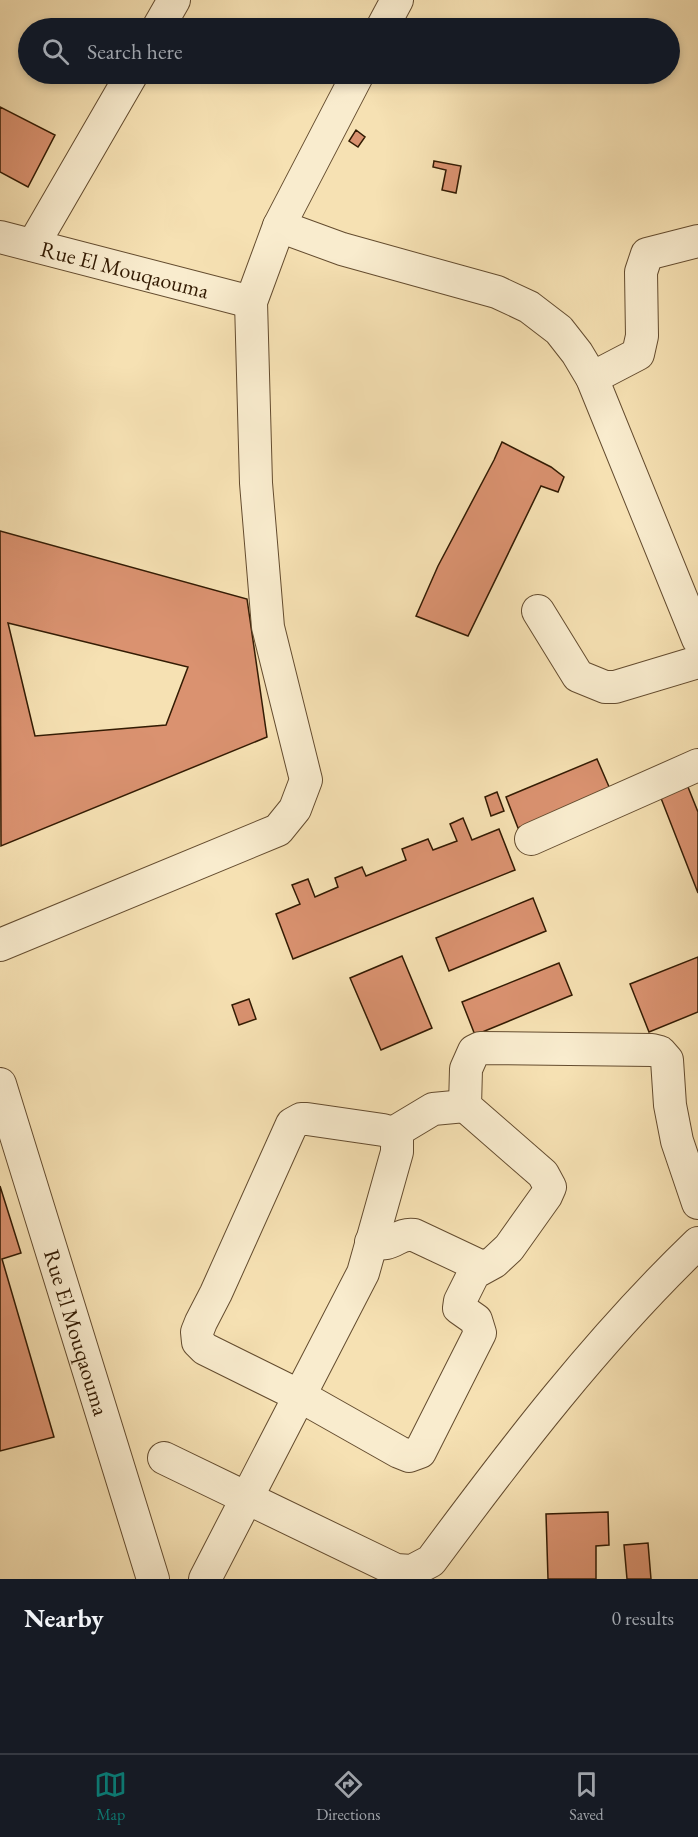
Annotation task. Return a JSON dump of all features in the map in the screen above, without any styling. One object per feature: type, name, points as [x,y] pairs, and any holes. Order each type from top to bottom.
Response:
[{"type":"street","points":[[164,18],[174,0]]},
{"type":"street","points":[[387,18],[397,0]]},
{"type":"street","points":[[33,245],[126,84]]},
{"type":"street","points":[[0,945],[278,830],[295,809],[306,780],[268,627],[255,483],[251,302],[279,226],[353,84]]},
{"type":"street","points":[[279,226],[342,249],[497,292],[529,307],[559,330],[592,378],[698,639]]},
{"type":"street","name":"Rue El Mouqaouma","points":[[0,237],[251,302]]},
{"type":"street","points":[[592,378],[638,354],[642,336],[641,272],[647,254],[698,241]]},
{"type":"street","points":[[538,611],[578,676],[591,683],[615,687],[698,662]]},
{"type":"street","points":[[531,839],[698,765]]},
{"type":"street","points":[[465,1106],[466,1069],[470,1056],[480,1048],[652,1050],[660,1052],[667,1060],[669,1105],[698,1203]]},
{"type":"street","name":"Rue El Mouqaouma","points":[[0,1084],[143,1572]]},
{"type":"street","points":[[465,1106],[543,1174],[550,1187],[509,1248],[494,1262],[474,1273],[460,1301],[459,1308],[476,1320],[480,1333],[420,1452],[409,1456],[300,1396],[206,1349],[198,1342],[197,1332],[292,1124],[307,1119],[393,1133],[433,1109],[465,1106]]},
{"type":"street","points":[[205,1579],[363,1273],[397,1152],[398,1139],[393,1133]]},
{"type":"street","points":[[371,1242],[392,1243],[405,1234],[414,1235],[482,1267]]},
{"type":"street","points":[[164,1458],[396,1570],[411,1575],[432,1562],[550,1405],[656,1284],[698,1243]]},
{"type":"building","points":[[0,107],[55,135],[28,187],[0,172]]},
{"type":"building","points":[[356,130],[365,137],[358,147],[349,141]]},
{"type":"building","points":[[434,161],[461,166],[456,193],[442,190],[446,170],[433,167]]},
{"type":"building","points":[[502,442],[551,467],[564,477],[558,492],[541,486],[468,636],[416,616],[438,566]]},
{"type":"building","points":[[0,531],[247,599],[267,737],[1,846]],"holes":[[[8,623],[188,667],[166,725],[35,736]]]},
{"type":"building","points":[[597,759],[610,789],[518,828],[506,797]]},
{"type":"building","points":[[684,777],[698,812],[698,893],[657,788]]},
{"type":"building","points":[[497,792],[504,811],[491,816],[485,797]]},
{"type":"building","points":[[463,818],[472,840],[499,829],[515,870],[293,959],[276,914],[300,904],[292,885],[308,879],[315,897],[338,887],[335,878],[362,867],[366,876],[406,860],[402,849],[428,839],[433,850],[457,841],[450,824]]},
{"type":"building","points":[[533,898],[546,931],[449,971],[436,938]]},
{"type":"building","points":[[402,956],[432,1028],[381,1050],[350,978]]},
{"type":"building","points":[[698,957],[698,1012],[649,1032],[630,984]]},
{"type":"building","points":[[559,963],[572,995],[475,1035],[462,1002]]},
{"type":"building","points":[[249,999],[256,1019],[239,1025],[232,1005]]},
{"type":"building","points":[[0,1186],[21,1253],[2,1259],[54,1437],[0,1451]]},
{"type":"building","points":[[608,1512],[609,1545],[596,1546],[596,1579],[548,1579],[546,1514]]},
{"type":"building","points":[[648,1543],[651,1579],[627,1579],[624,1545]]}]
